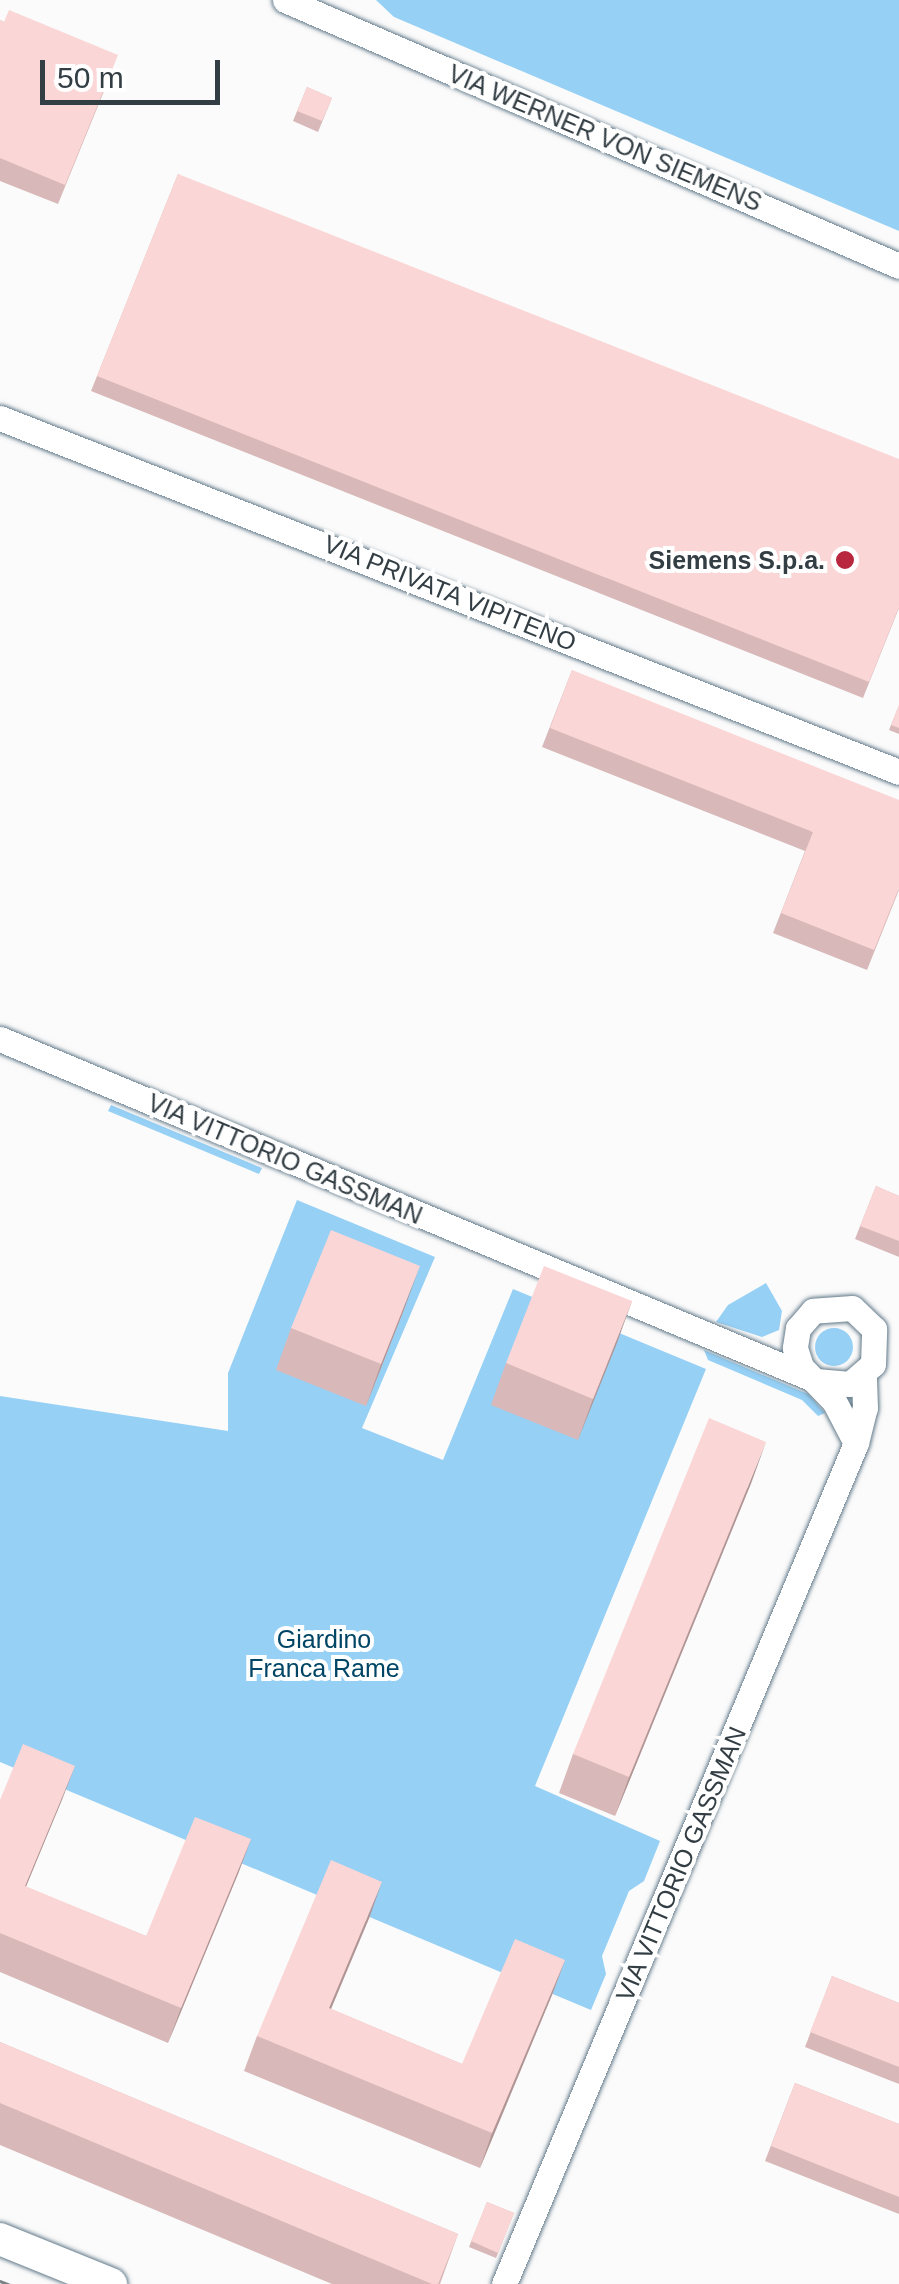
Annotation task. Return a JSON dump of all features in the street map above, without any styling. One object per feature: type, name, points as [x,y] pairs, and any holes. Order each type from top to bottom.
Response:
[{"type":"street","name":"VIA WERNER VON SIEMENS","points":[[285,0],[313,6],[899,266]]},
{"type":"street","name":"VIA PRIVATA VIPITENO","points":[[0,418],[899,772]]},
{"type":"street","name":"VIA VITTORIO GASSMAN","points":[[0,1039],[814,1379],[840,1386],[864,1375]]},
{"type":"street","name":"VIA VITTORIO GASSMAN","points":[[504,2284],[856,1443],[866,1408],[864,1375],[876,1339],[868,1320],[852,1308],[818,1308],[796,1338],[767,1348],[737,1347]]},
{"type":"street","points":[[796,1338],[798,1362],[814,1379],[856,1443]]},
{"type":"street","points":[[0,2239],[111,2284]]},
{"type":"green space","points":[[376,0],[899,0],[899,231],[394,17]]},
{"type":"green space","points":[[111,1105],[262,1168],[259,1174],[108,1111]]},
{"type":"green space","name":"Giardino Franca Rame","points":[[297,1200],[435,1257],[362,1428],[443,1460],[513,1289],[706,1369],[535,1786],[660,1841],[644,1881],[629,1891],[602,1956],[606,1974],[591,2010],[0,1762],[0,1396],[228,1431],[228,1373]]},
{"type":"green space","points":[[766,1283],[782,1311],[779,1330],[762,1337],[716,1322],[728,1305]]},
{"type":"green space","points":[[834,1328],[847,1334],[853,1347],[847,1360],[834,1366],[821,1360],[815,1347],[821,1334]]},
{"type":"green space","points":[[704,1350],[808,1394],[825,1413],[818,1416],[802,1400],[708,1360]]},
{"type":"building","points":[[9,10],[118,55],[65,185],[0,158],[0,20],[4,22]]},
{"type":"building","points":[[307,87],[332,98],[322,121],[297,111]]},
{"type":"building","points":[[178,174],[899,459],[899,607],[869,682],[97,376]]},
{"type":"building","points":[[572,670],[899,800],[899,888],[874,950],[781,913],[813,832],[550,728]]},
{"type":"building","points":[[899,705],[899,728],[891,725]]},
{"type":"building","points":[[876,1186],[899,1196],[899,1241],[860,1226]]},
{"type":"building","points":[[331,1230],[420,1266],[381,1364],[291,1328]]},
{"type":"building","points":[[544,1266],[632,1301],[593,1399],[506,1363]]},
{"type":"building","points":[[709,1418],[766,1442],[629,1777],[573,1754]]},
{"type":"building","points":[[23,1744],[75,1766],[25,1886],[146,1936],[195,1817],[251,1839],[181,2008],[0,1933],[0,1800]]},
{"type":"building","points":[[331,1860],[382,1882],[329,2008],[462,2064],[515,1939],[565,1960],[492,2133],[257,2036]]},
{"type":"building","points":[[832,1976],[899,2003],[899,2067],[810,2032]]},
{"type":"building","points":[[0,2042],[458,2234],[438,2284],[0,2103]]},
{"type":"building","points":[[795,2083],[899,2124],[899,2197],[771,2146]]},
{"type":"building","points":[[487,2202],[514,2213],[498,2253],[471,2241]]},
{"type":"tram line","points":[[0,2281],[8,2284]]},
{"type":"place","name":"Siemens S.p.a.","points":[[845,560]]}]
